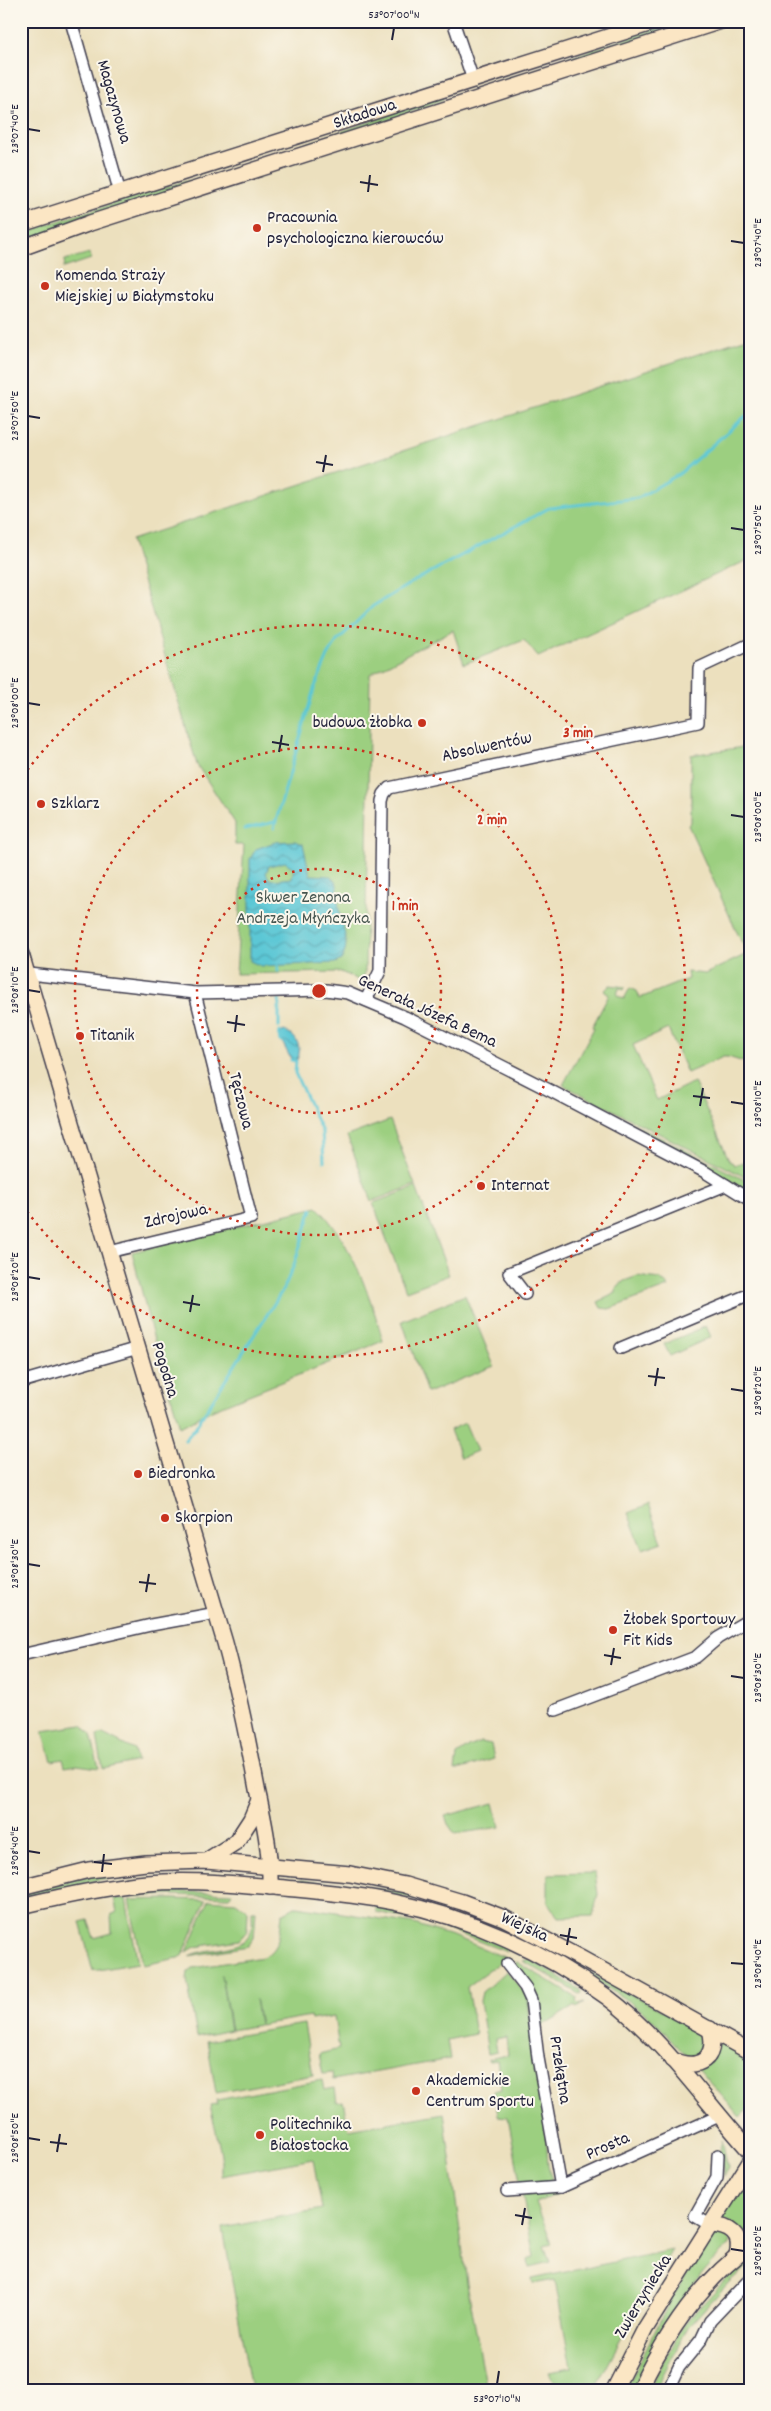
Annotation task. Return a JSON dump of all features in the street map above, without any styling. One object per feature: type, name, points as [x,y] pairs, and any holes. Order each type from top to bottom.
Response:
[{"type":"main road","name":"Składowa","points":[[21,224],[277,144],[658,21]]},
{"type":"main road","name":"Składowa","points":[[21,248],[90,223],[720,21]]},
{"type":"main road","points":[[473,80],[478,98]]},
{"type":"main road","points":[[277,144],[282,162]]},
{"type":"main road","name":"Pogodna","points":[[21,954],[24,973],[217,1613],[238,1694],[260,1800],[271,1866]]},
{"type":"main road","points":[[206,1861],[236,1842],[260,1800]]},
{"type":"main road","name":"Wiejska","points":[[21,1887],[89,1870],[146,1863],[206,1861],[350,1874],[405,1885],[462,1902],[504,1918],[750,2052]]},
{"type":"main road","points":[[270,1887],[271,1866]]},
{"type":"main road","name":"Wiejska","points":[[21,1906],[68,1895],[148,1883],[207,1881],[345,1893],[396,1902],[454,1918],[493,1933],[550,1961],[607,1998],[642,2026],[750,2151]]},
{"type":"main road","points":[[672,2060],[685,2064],[704,2061],[710,2056],[712,2048],[713,2041],[710,2029]]},
{"type":"main road","name":"Zwierzyniecka","points":[[614,2390],[645,2329],[750,2162]]},
{"type":"main road","points":[[710,2225],[726,2227],[732,2230],[738,2242],[737,2255]]},
{"type":"main road","points":[[640,2390],[675,2325],[714,2276],[750,2246]]},
{"type":"street","name":"Magazynowa","points":[[71,21],[120,193]]},
{"type":"street","points":[[453,21],[473,80]]},
{"type":"street","name":"Absolwentów","points":[[366,1000],[380,972],[382,801],[384,794],[389,788],[698,722],[699,668],[750,644]]},
{"type":"street","name":"Generała Józefa Bema","points":[[24,973],[195,993],[326,990],[348,993],[405,1017],[550,1090],[705,1172],[750,1200]]},
{"type":"street","name":"Tęczowa","points":[[195,993],[251,1218]]},
{"type":"street","points":[[525,1294],[509,1273],[726,1185]]},
{"type":"street","name":"Zdrojowa","points":[[109,1252],[251,1218]]},
{"type":"street","points":[[621,1348],[750,1294]]},
{"type":"street","points":[[21,1382],[138,1348]]},
{"type":"street","points":[[21,1655],[123,1631],[217,1613]]},
{"type":"street","points":[[556,1710],[696,1657],[722,1635],[750,1619]]},
{"type":"street","name":"Przekątna","points":[[507,1964],[525,1987],[531,2000],[561,2188]]},
{"type":"street","name":"Prosta","points":[[507,2191],[561,2188],[719,2116]]},
{"type":"street","points":[[710,2225],[694,2216],[717,2177],[718,2155]]},
{"type":"street","points":[[668,2390],[679,2366],[701,2340],[710,2321],[750,2279]]},
{"type":"green space","points":[[676,21],[691,21],[644,41],[506,85],[505,80]]},
{"type":"green space","points":[[442,96],[443,100],[348,135],[306,146],[306,144]]},
{"type":"green space","points":[[203,179],[21,242],[21,237],[48,224],[182,182]]},
{"type":"green space","points":[[90,253],[91,259],[64,268],[65,260]]},
{"type":"green space","name":"Skwer Zenona Andrzeja Młyńczyka","points":[[750,337],[750,559],[538,657],[524,640],[464,664],[453,630],[370,674],[365,972],[360,981],[341,972],[236,974],[244,845],[235,845],[235,823],[197,765],[131,540]]},
{"type":"green space","points":[[750,746],[750,1064],[723,1057],[687,1073],[668,1029],[633,1045],[657,1100],[694,1082],[730,1162],[734,1165],[743,1162],[749,1179],[563,1085],[594,1028],[592,1027],[609,995],[604,991],[610,985],[625,987],[624,990],[619,988],[617,995],[624,999],[630,988],[637,991],[640,998],[688,979],[687,972],[705,974],[747,954],[688,825],[691,822],[691,755]]},
{"type":"green space","points":[[569,1092],[749,1182],[750,1193],[706,1166],[609,1116]]},
{"type":"green space","points":[[390,1120],[415,1185],[372,1201],[347,1136]]},
{"type":"green space","points":[[416,1187],[449,1275],[406,1291],[373,1203]]},
{"type":"green space","points":[[317,1207],[340,1235],[358,1270],[366,1288],[383,1341],[214,1409],[180,1427],[151,1329],[132,1252]]},
{"type":"green space","points":[[638,1276],[659,1279],[666,1283],[668,1287],[609,1309],[601,1308],[598,1302],[616,1293],[616,1288],[624,1281]]},
{"type":"green space","points":[[465,1295],[494,1366],[427,1393],[402,1321]]},
{"type":"green space","points":[[706,1326],[711,1337],[670,1356],[664,1344]]},
{"type":"green space","points":[[465,1423],[477,1451],[461,1458],[450,1430]]},
{"type":"green space","points":[[648,1505],[662,1542],[642,1549],[628,1513]]},
{"type":"green space","points":[[82,1725],[91,1735],[99,1768],[77,1765],[65,1767],[63,1759],[52,1761],[43,1731]]},
{"type":"green space","points":[[103,1734],[134,1750],[137,1761],[103,1769],[97,1736]]},
{"type":"green space","points":[[481,1742],[491,1744],[494,1759],[455,1771],[457,1755]]},
{"type":"green space","points":[[494,1803],[500,1827],[455,1834],[445,1816]]},
{"type":"green space","points":[[162,1869],[97,1880],[21,1898],[21,1892],[73,1880],[126,1871]]},
{"type":"green space","points":[[595,1873],[598,1894],[593,1916],[558,1917],[548,1903],[548,1874]]},
{"type":"green space","points":[[302,1880],[416,1894],[491,1919],[706,2034],[708,2039],[699,2056],[687,2057],[654,2021],[631,2003],[550,1953],[507,1931],[463,1912],[401,1896],[296,1882]]},
{"type":"green space","points":[[155,1891],[233,1893],[229,1897],[136,1896],[122,1893]]},
{"type":"green space","points":[[114,1898],[126,1899],[138,1963],[93,1971],[80,1922],[88,1920],[94,1938],[112,1933],[111,1915],[117,1912]]},
{"type":"green space","points":[[129,1900],[206,1900],[183,1955],[178,1958],[143,1965]]},
{"type":"green space","points":[[209,1900],[236,1902],[248,1911],[247,1931],[239,1940],[195,1947],[187,1952]]},
{"type":"green space","points":[[297,1906],[414,1924],[458,1938],[506,1958],[467,1987],[475,2034],[447,2040],[450,2059],[333,2080],[332,2073],[323,2074],[319,2054],[339,2049],[334,2016],[311,2020],[310,2016],[260,2025],[255,1998],[259,2025],[231,2030],[221,1975],[230,2030],[197,2037],[187,1980],[188,1972],[193,1968],[263,1957],[269,1954],[276,1944],[280,1933],[282,1914]]},
{"type":"green space","points":[[376,1907],[413,1915],[419,1920],[376,1912]]},
{"type":"green space","points":[[252,1911],[256,1911],[254,1938],[248,1946],[189,1956],[234,1946],[248,1938],[251,1931]]},
{"type":"green space","points":[[454,1927],[504,1947],[507,1952],[444,1928]]},
{"type":"green space","points":[[529,1959],[581,1990],[582,1993],[580,1994],[523,1961]]},
{"type":"green space","points":[[517,1962],[577,1998],[576,2002],[579,2005],[584,2003],[576,2008],[575,2006],[538,2028],[514,1964]]},
{"type":"green space","points":[[507,1971],[527,1996],[545,2117],[548,2166],[556,2194],[536,2203],[552,2243],[544,2245],[550,2262],[529,2267],[528,2260],[534,2257],[508,2117],[498,2116],[494,2091],[501,2089],[497,2060],[489,2061],[488,2059],[508,2055],[506,2037],[495,2039],[497,2052],[488,2054],[480,2001],[482,1992]]},
{"type":"green space","points":[[304,2024],[313,2075],[216,2093],[207,2041]]},
{"type":"green space","points":[[718,2040],[750,2058],[750,2107],[740,2117],[697,2067]]},
{"type":"green space","points":[[322,2080],[324,2090],[335,2088],[337,2102],[343,2101],[349,2130],[444,2113],[467,2283],[487,2390],[251,2390],[223,2228],[322,2209],[313,2159],[221,2176],[221,2154],[210,2105],[218,2104],[217,2100]]},
{"type":"green space","points":[[722,2140],[728,2168],[723,2176],[723,2156],[719,2156]]},
{"type":"green space","points":[[747,2179],[750,2182],[750,2230],[741,2236],[733,2223],[722,2219]]},
{"type":"green space","points":[[719,2228],[731,2241],[729,2246],[713,2261],[686,2295],[633,2390],[626,2390],[669,2303],[715,2229]]},
{"type":"green space","points":[[672,2250],[640,2303],[595,2388],[576,2390],[557,2383],[549,2372],[571,2368],[555,2280],[533,2284],[532,2279]]},
{"type":"green space","points":[[750,2257],[750,2264],[730,2281],[688,2327],[655,2390],[648,2390],[683,2325],[728,2277]]},
{"type":"water","points":[[295,841],[303,844],[310,875],[329,876],[336,881],[338,906],[346,941],[346,947],[341,960],[335,963],[261,966],[250,961],[250,859],[256,849],[275,842]],"holes":[[[285,862],[294,868],[292,878],[273,880],[269,879],[266,873],[269,866]]]},
{"type":"water","points":[[283,1031],[288,1032],[295,1038],[299,1047],[296,1061],[292,1061],[279,1036]]},
{"type":"waterway","points":[[418,579],[549,508],[638,498],[679,474],[747,415]]},
{"type":"waterway","points":[[274,828],[314,689],[328,656],[337,641],[373,606],[416,580]]},
{"type":"waterway","points":[[245,829],[275,822]]},
{"type":"waterway","points":[[278,965],[278,971]]},
{"type":"waterway","points":[[279,1000],[279,1027]]},
{"type":"waterway","points":[[280,1032],[281,1041]]},
{"type":"waterway","points":[[291,1060],[296,1061],[295,1073],[322,1132],[324,1161]]},
{"type":"waterway","points":[[185,1440],[195,1428],[284,1288],[294,1265],[312,1209]]},
{"type":"place","name":"Pracownia psychologiczna kierowców","points":[[257,228]]},
{"type":"place","name":"Komenda Straży Miejskiej w Białymstoku","points":[[45,286]]},
{"type":"place","name":"budowa żłobka","points":[[422,723]]},
{"type":"place","name":"Szklarz","points":[[41,804]]},
{"type":"place","name":"Titanik","points":[[80,1036]]},
{"type":"place","name":"Internat","points":[[481,1186]]},
{"type":"place","name":"Biedronka","points":[[138,1474]]},
{"type":"place","name":"Skorpion","points":[[165,1518]]},
{"type":"place","name":"Żłobek Sportowy Fit Kids","points":[[613,1630]]},
{"type":"place","name":"Akademickie Centrum Sportu","points":[[416,2091]]},
{"type":"place","name":"Politechnika Białostocka","points":[[260,2135]]}]
